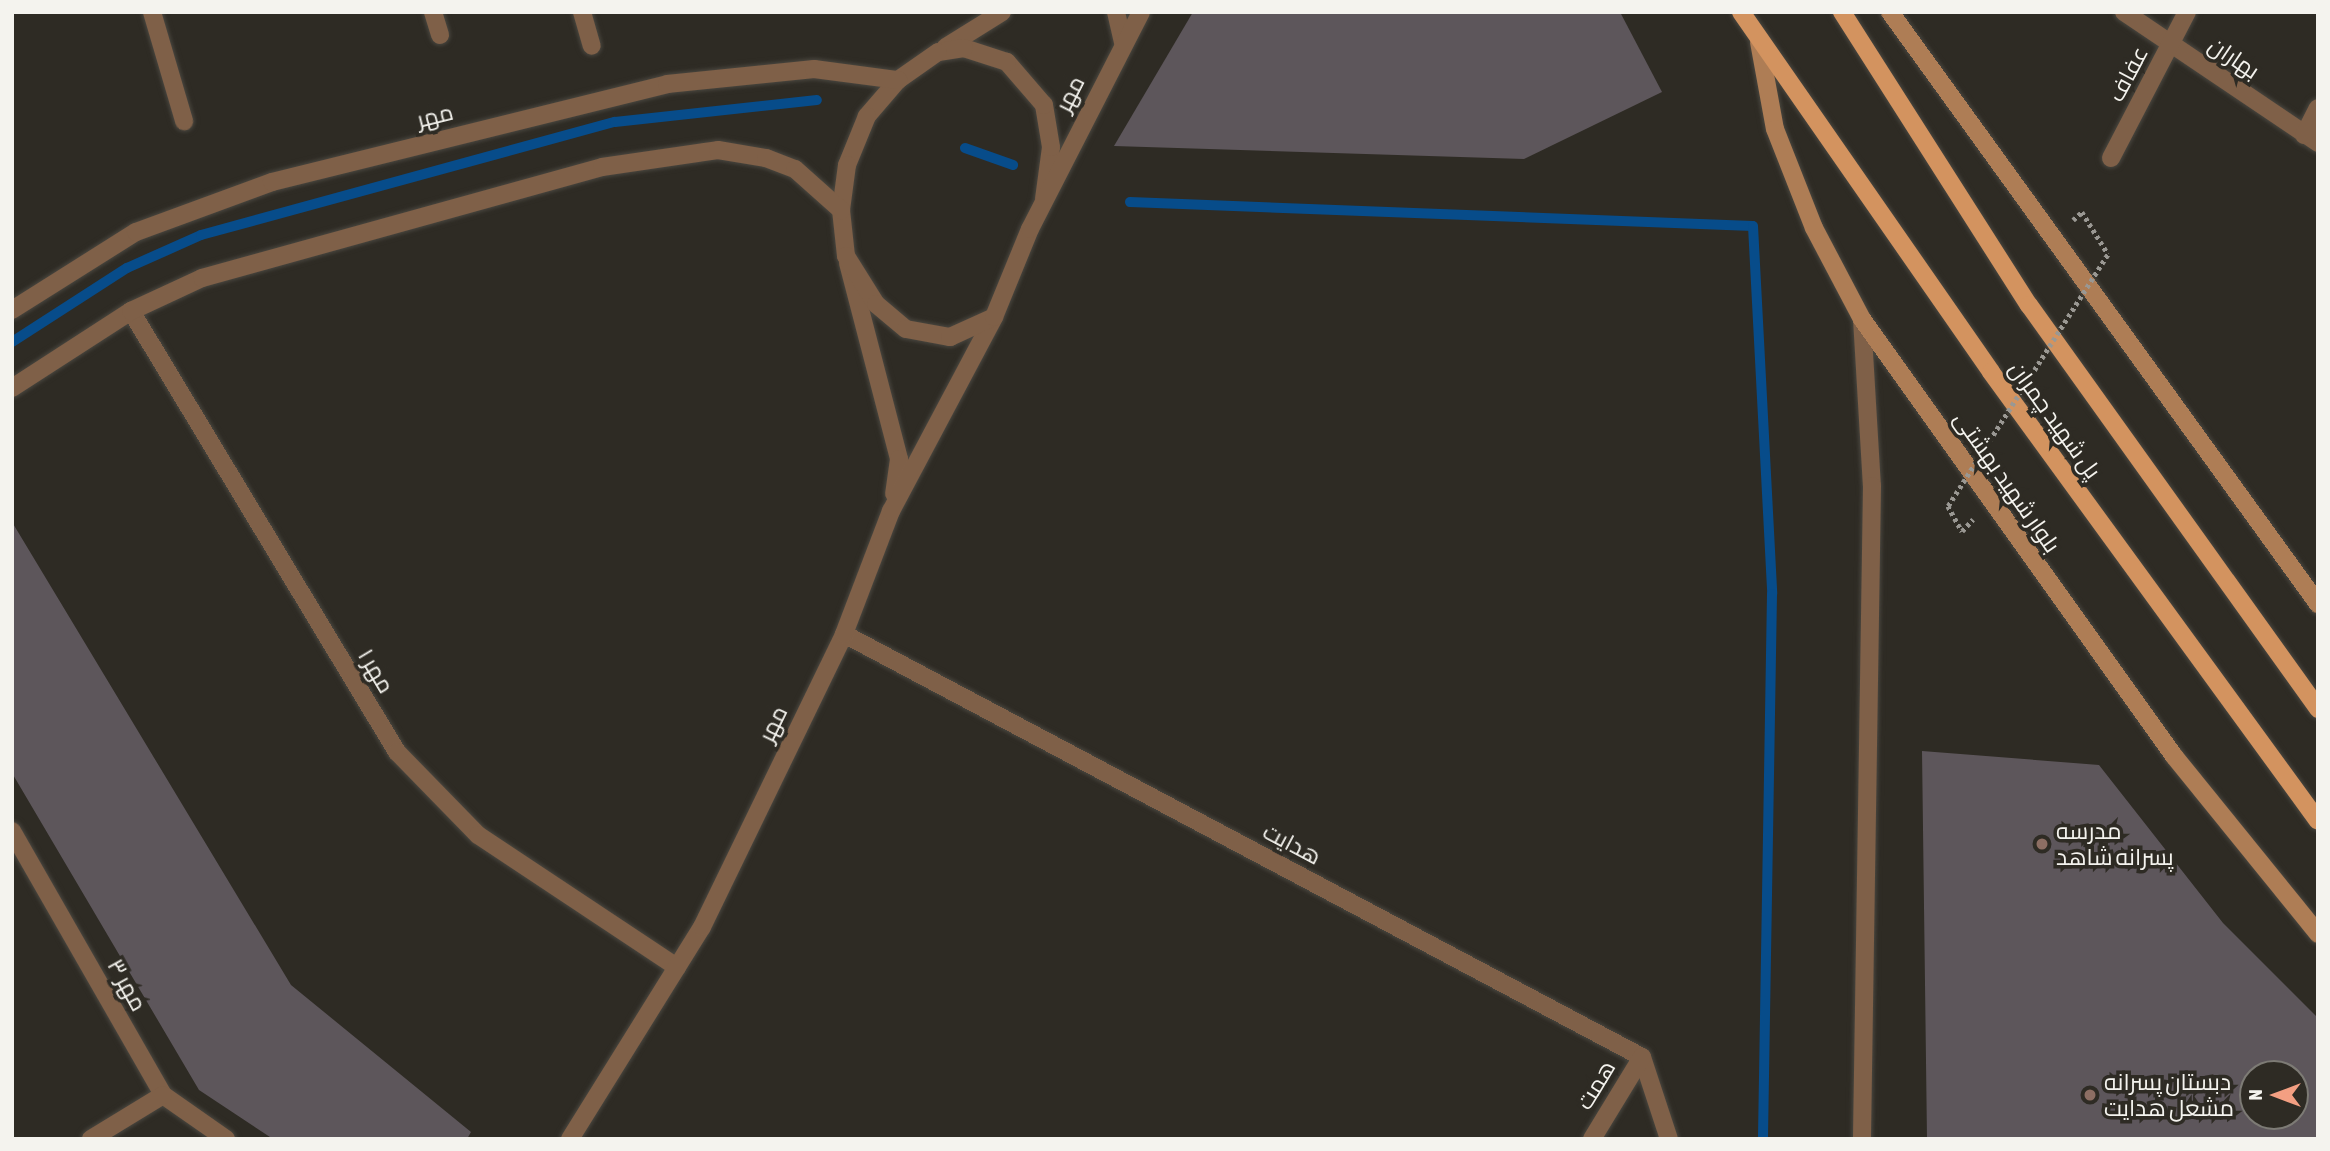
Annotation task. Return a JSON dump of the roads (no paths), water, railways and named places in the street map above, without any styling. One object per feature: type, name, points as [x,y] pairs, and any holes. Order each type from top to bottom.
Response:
[{"type":"main road","name":"بلوار شهید بهشتی","points":[[1741,12],[1759,42],[1775,129],[1814,228],[1862,319],[2174,756],[2318,934]]},
{"type":"main road","name":"پل شهید چمران","points":[[1842,12],[1958,200],[2318,709]]},
{"type":"main road","points":[[1891,13],[2318,604]]},
{"type":"main road","name":"پل شهید چمران","points":[[1759,42],[1906,244],[1998,384],[2318,821]]},
{"type":"street","points":[[152,12],[184,121]]},
{"type":"street","points":[[433,12],[440,35]]},
{"type":"street","points":[[582,12],[592,46]]},
{"type":"street","points":[[1116,12],[1123,43]]},
{"type":"street","name":"مهر","points":[[1044,199],[1141,12]]},
{"type":"street","name":"بهاران","points":[[2124,12],[2311,139]]},
{"type":"street","name":"عفاف","points":[[2110,158],[2187,12]]},
{"type":"street","points":[[891,511],[899,459],[846,256],[841,210],[847,165],[867,116],[898,80],[999,14]]},
{"type":"street","points":[[846,256],[876,304],[916,333],[950,337],[994,317],[1044,199],[1051,147],[1044,105],[1007,62],[964,48],[938,52]]},
{"type":"street","name":"مهر","points":[[12,310],[136,232],[272,182],[667,83],[814,69],[898,80]]},
{"type":"street","points":[[2311,139],[2318,108]]},
{"type":"street","points":[[12,388],[131,311],[202,278],[563,178],[718,150],[795,169],[841,210]]},
{"type":"street","name":"مهر ۱","points":[[131,311],[397,752],[478,835],[677,967]]},
{"type":"street","name":"مهر","points":[[570,1139],[677,967],[844,634],[891,511],[994,317]]},
{"type":"street","points":[[1862,319],[1872,486],[1862,1139]]},
{"type":"street","name":"هدایت","points":[[844,634],[1642,1057]]},
{"type":"street","name":"مهر ۳","points":[[12,831],[163,1095],[226,1139]]},
{"type":"street","points":[[1642,1057],[1669,1139]]},
{"type":"street","name":"همت","points":[[1592,1139],[1642,1057]]},
{"type":"street","points":[[91,1139],[163,1095]]},
{"type":"waterway","points":[[12,342],[127,268],[201,235],[615,122],[817,100]]},
{"type":"waterway","points":[[965,148],[1013,165]]},
{"type":"waterway","points":[[1130,202],[1753,226],[1772,594],[1763,1139]]},
{"type":"place","name":"مدرسه پسرانه شاهد","points":[[2042,844]]},
{"type":"place","name":"دبستان پسرانه مشعل هدایت","points":[[2090,1095]]}]
